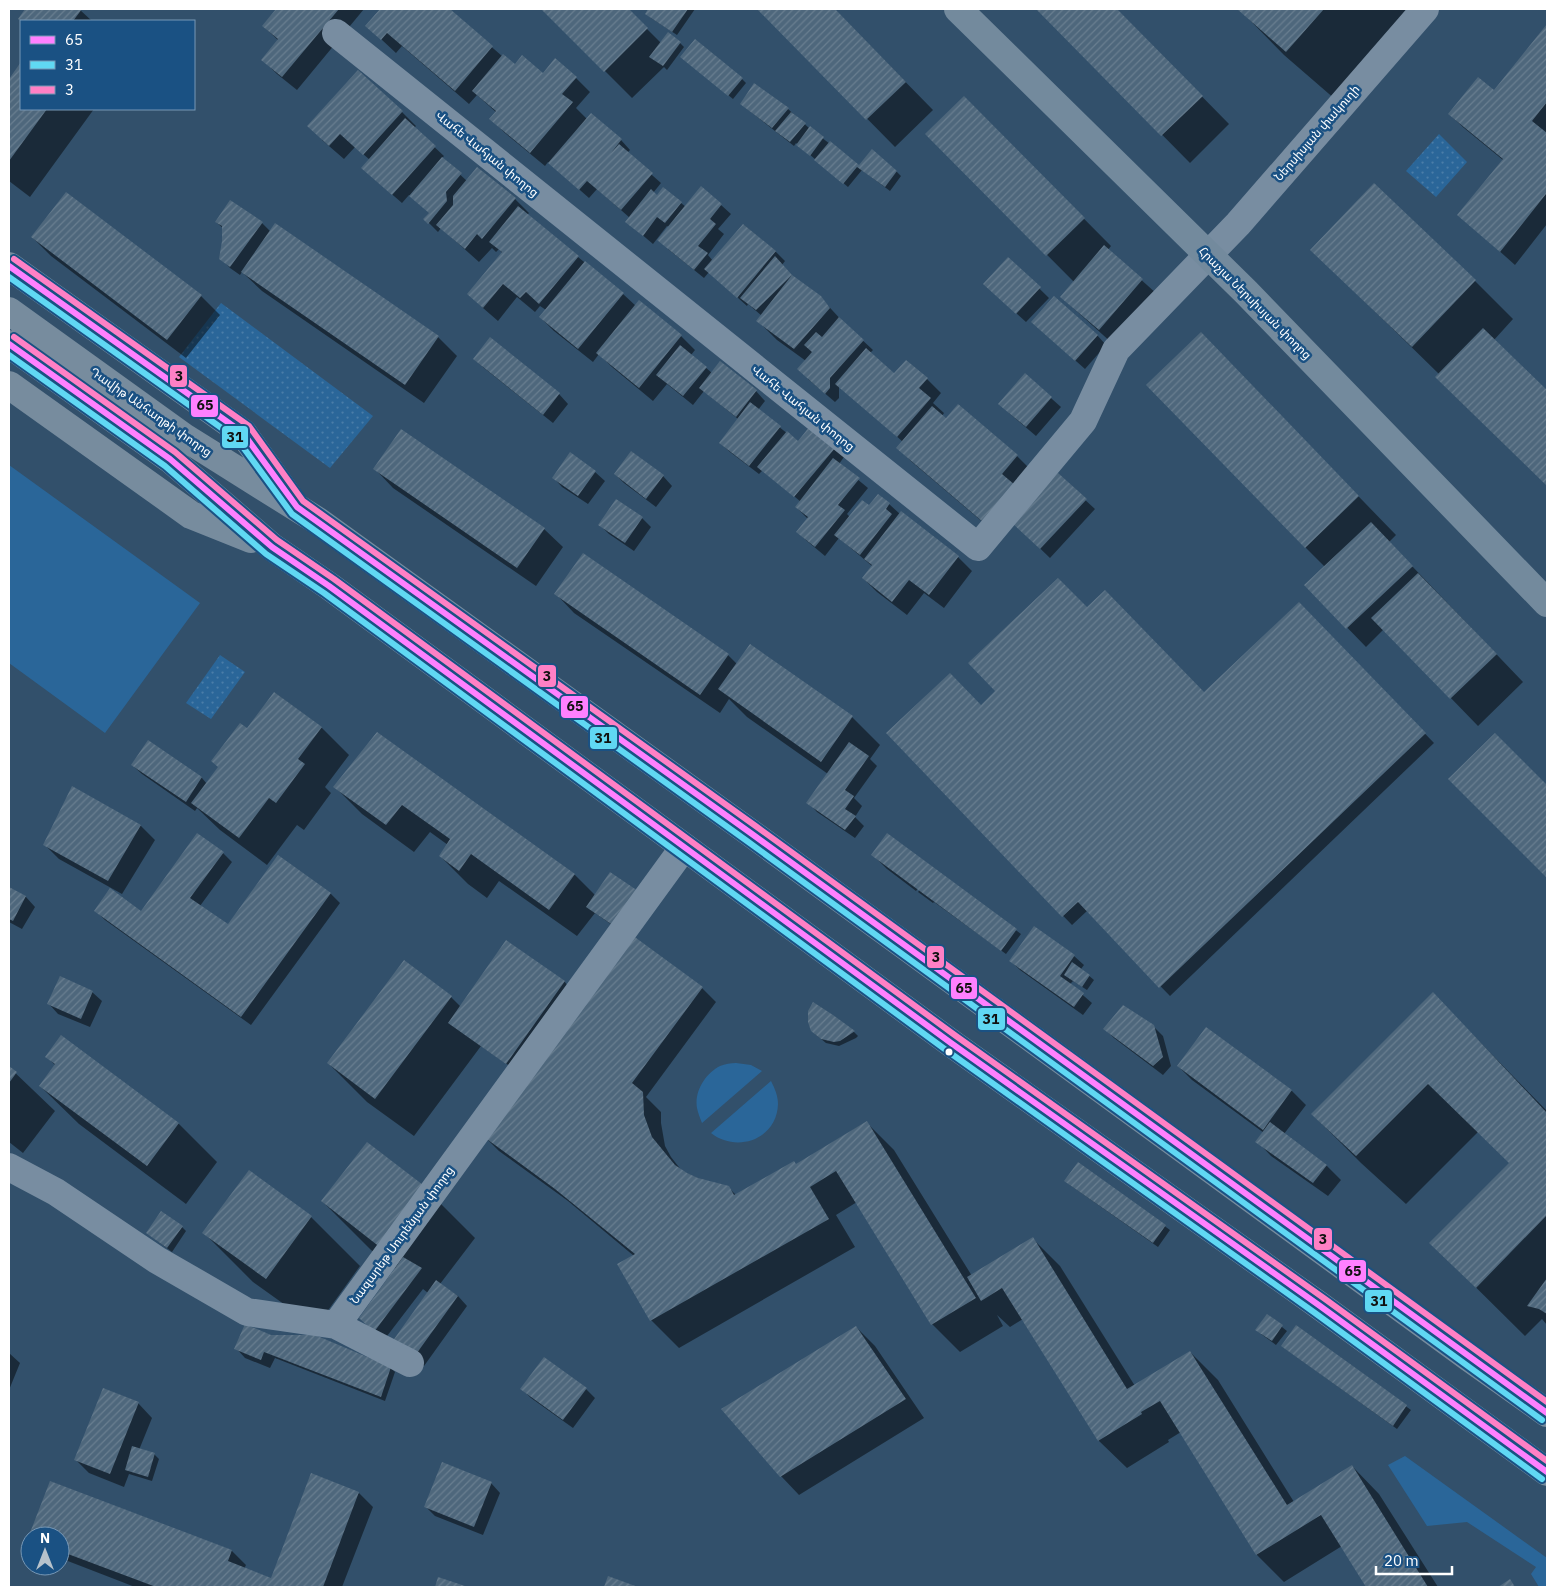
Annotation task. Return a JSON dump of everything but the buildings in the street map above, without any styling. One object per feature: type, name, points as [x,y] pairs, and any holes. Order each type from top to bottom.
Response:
[{"type":"main road","name":"Դավիթ Անհաղթի փողոց","points":[[9,266],[243,433],[296,507]]},
{"type":"main road","name":"Դավիթ Անհաղթի փողոց","points":[[9,311],[184,437],[296,507],[752,834],[1547,1413]]},
{"type":"main road","points":[[9,344],[170,460],[272,547],[329,586],[951,1043],[1320,1306],[1547,1472]]},
{"type":"main road","points":[[9,385],[191,514],[272,547]]},
{"type":"street","name":"Հրաչյա Ներսիսյան փողոց","points":[[958,9],[1213,251],[1370,396],[1547,582]]},
{"type":"street","name":"Հրաչյա Ներսիսյան փողոց","points":[[972,9],[1213,251],[1547,603]]},
{"type":"street","name":"Ներսիսյան փակուղի","points":[[1213,251],[1425,9]]},
{"type":"street","name":"Վահե Վահյան փողոց","points":[[336,33],[978,547],[1083,421],[1116,350],[1213,251]]},
{"type":"street","name":"Նազարեթ Սուրենյան փողոց","points":[[336,1324],[684,847]]},
{"type":"street","points":[[9,1167],[56,1192],[157,1260],[247,1312],[336,1324],[410,1363]]},
{"type":"shaded area","points":[[1439,134],[1467,162],[1436,197],[1406,171]]},
{"type":"shaded area","points":[[221,303],[373,416],[330,468],[179,357]]},
{"type":"shaded area","points":[[9,465],[200,603],[105,733],[9,663]]},
{"type":"shaded area","points":[[220,655],[245,672],[211,719],[186,703]]},
{"type":"shaded area","points":[[736,1063],[751,1065],[762,1071],[702,1123],[697,1110],[697,1095],[702,1083],[710,1073],[720,1066]]},
{"type":"shaded area","points":[[771,1081],[776,1092],[778,1104],[776,1116],[771,1127],[763,1134],[754,1140],[732,1142],[721,1139],[711,1133]]},
{"type":"shaded area","points":[[1405,1456],[1547,1558],[1547,1587],[1539,1587],[1531,1574],[1536,1567],[1467,1522],[1427,1526],[1388,1465]]},
{"type":"transit line","name":"3","points":[[14,259],[249,426],[303,501],[757,827],[1547,1402]]},
{"type":"transit line","name":"65","points":[[9,266],[243,433],[297,507],[752,834],[1547,1413]]},
{"type":"transit line","name":"31","points":[[9,277],[237,439],[292,514],[747,841],[1542,1420]]},
{"type":"transit line","name":"3","points":[[14,337],[175,452],[277,540],[334,579],[956,1036],[1325,1299],[1547,1461]]},
{"type":"transit line","name":"65","points":[[9,344],[170,459],[272,547],[329,586],[951,1043],[1320,1306],[1547,1472]]},
{"type":"transit line","name":"31","points":[[9,355],[165,466],[266,554],[324,593],[946,1050],[1315,1313],[1542,1479]]}]
